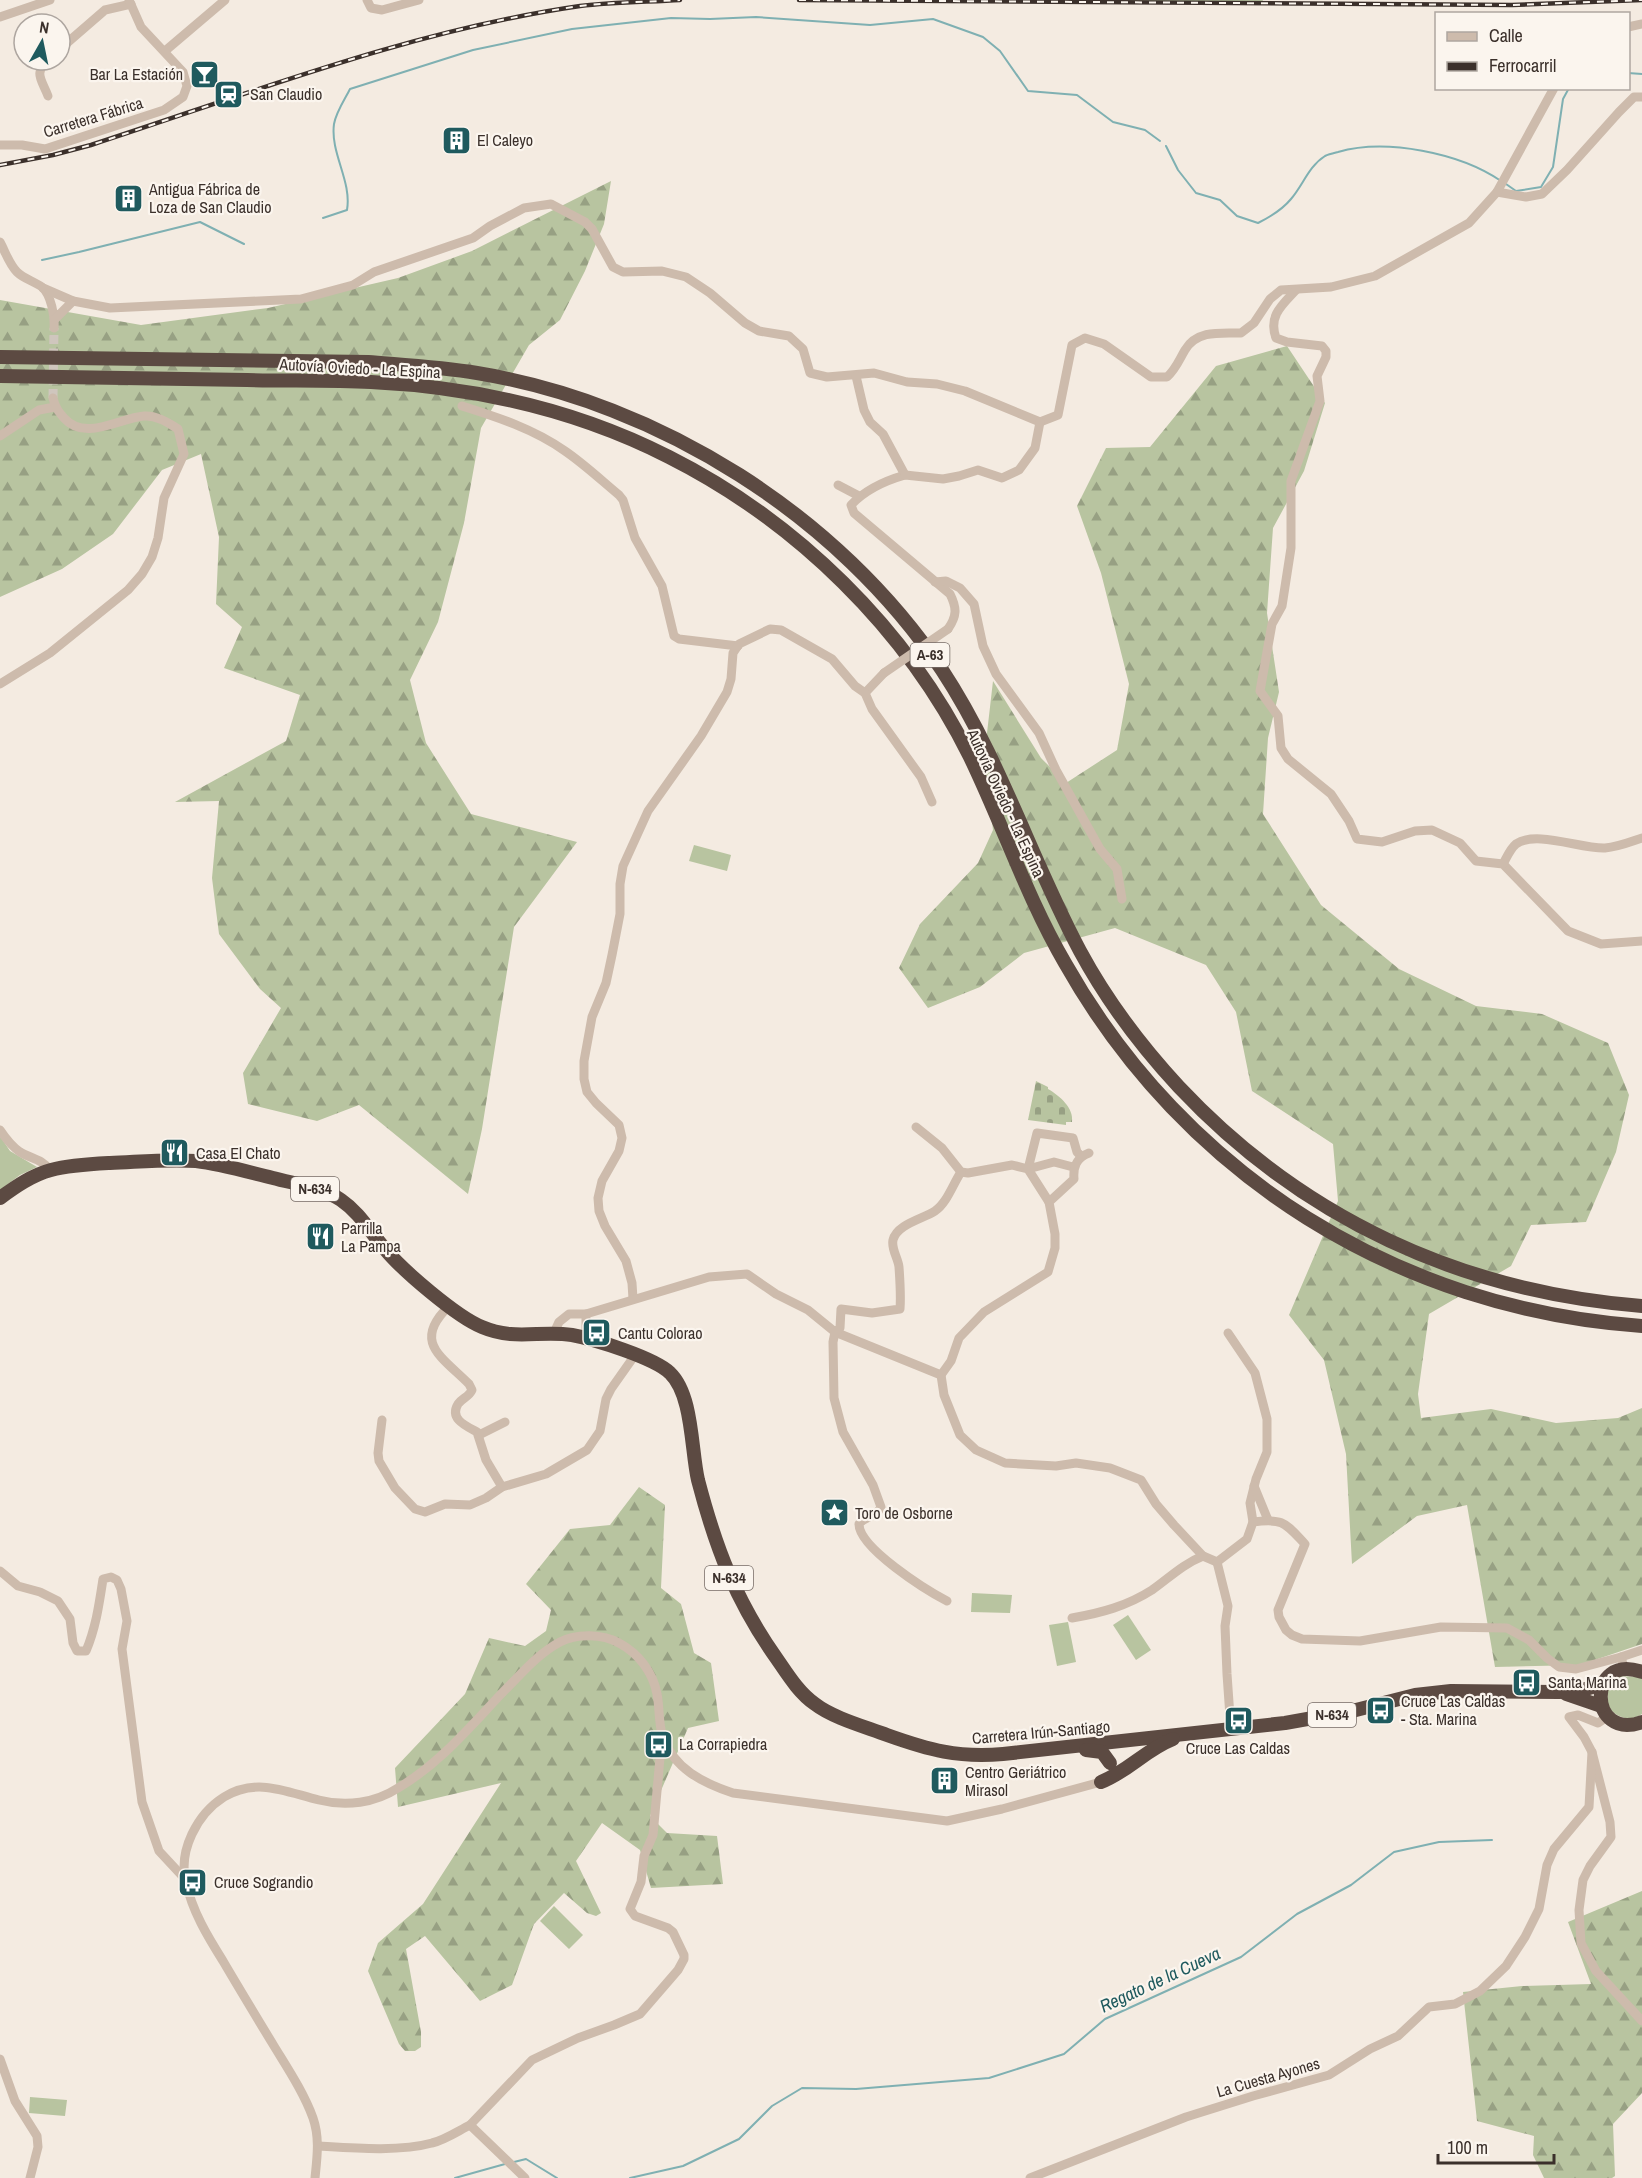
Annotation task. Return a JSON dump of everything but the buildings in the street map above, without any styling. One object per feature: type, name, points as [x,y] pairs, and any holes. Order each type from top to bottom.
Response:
[{"type":"highway","name":"Autovía Oviedo - La Espina","points":[[0,357],[368,362],[480,373],[548,389],[614,411],[675,437],[732,469],[790,510],[846,557],[896,611],[941,669],[983,740],[1081,952],[1112,1004],[1151,1057],[1251,1156],[1318,1203],[1368,1231],[1427,1257],[1464,1271],[1547,1293],[1642,1306]]},
{"type":"highway","name":"Autovía Oviedo - La Espina","points":[[0,376],[370,382],[481,394],[545,410],[607,430],[667,455],[724,487],[781,527],[832,573],[883,625],[926,681],[968,754],[1062,960],[1096,1016],[1136,1068],[1183,1121],[1248,1178],[1306,1219],[1361,1249],[1459,1291],[1501,1303],[1587,1321],[1642,1326]]},
{"type":"highway","name":"Carretera Irún-Santiago","points":[[0,1198],[14,1188],[50,1170],[76,1165],[174,1160],[199,1162],[322,1191],[338,1198],[351,1208],[403,1267],[474,1324],[511,1335],[571,1335],[635,1355],[664,1369],[677,1383],[685,1400],[698,1478],[717,1546],[734,1589],[763,1640],[805,1696],[817,1706],[857,1724],[931,1749],[957,1755],[979,1756],[1231,1731],[1322,1717],[1414,1695],[1451,1690],[1559,1692],[1582,1690],[1603,1684]]},
{"type":"highway","points":[[1587,1321],[1642,1332]]},
{"type":"highway","points":[[1622,1663],[1642,1672]]},
{"type":"highway","name":"N-634","points":[[1603,1684],[1622,1663]]},
{"type":"highway","points":[[1603,1684],[1600,1695],[1604,1712]]},
{"type":"highway","name":"Carretera Irún-Santiago","points":[[1559,1692],[1580,1698],[1604,1712]]},
{"type":"highway","name":"N-634","points":[[1604,1712],[1620,1724],[1638,1726]]},
{"type":"highway","points":[[1101,1782],[1117,1776],[1149,1750],[1172,1740],[1201,1733]]},
{"type":"highway","points":[[1101,1782],[1110,1770],[1113,1752],[1123,1741],[1128,1747],[1130,1764],[1127,1768]]},
{"type":"highway","points":[[1029,1751],[1094,1750],[1102,1752],[1110,1763]]},
{"type":"street","points":[[0,17],[50,0]]},
{"type":"street","points":[[72,39],[105,10],[130,2],[141,27],[165,51],[225,0]]},
{"type":"street","points":[[367,0],[371,8],[382,10],[419,0]]},
{"type":"street","name":"Carretera Fábrica","points":[[0,146],[22,145],[45,149],[164,110],[177,103],[187,91],[187,81],[183,72],[165,51]]},
{"type":"street","points":[[39,72],[48,96]]},
{"type":"street","points":[[0,242],[15,270],[24,278],[73,301],[110,308],[302,299],[353,285],[374,272],[473,238],[524,208],[551,204],[585,222],[592,229],[602,251],[613,267],[623,272],[662,271],[686,277],[710,293],[745,323],[759,331],[789,336],[803,349],[810,373],[827,377],[874,373],[907,382],[937,384],[965,391],[1040,422],[1058,415],[1072,345],[1085,338],[1104,344],[1151,377],[1167,378],[1175,370],[1187,347],[1198,336],[1241,333],[1254,323],[1270,299],[1281,290],[1331,287],[1375,276],[1469,223],[1499,189],[1553,90]]},
{"type":"street","points":[[1499,189],[1526,197],[1542,194],[1634,97],[1642,97]]},
{"type":"street","points":[[43,288],[49,299],[54,323],[73,301]]},
{"type":"street","points":[[1296,290],[1273,319],[1272,328],[1276,338],[1287,342],[1322,346],[1326,351],[1326,357],[1317,376],[1320,401],[1291,481],[1292,548],[1282,606],[1272,624],[1260,691],[1278,716],[1281,748],[1288,759],[1331,794],[1349,821],[1357,839],[1382,842],[1415,831],[1432,830],[1460,843],[1476,861],[1503,864],[1568,931],[1601,944],[1642,941]]},
{"type":"street","points":[[856,376],[864,410],[870,422],[883,434],[905,475]]},
{"type":"street","points":[[0,436],[39,410],[54,403],[67,422],[82,428],[102,427],[144,416],[156,417],[178,429],[184,454],[164,498],[158,538],[152,557],[142,574],[128,590],[50,652],[0,684]]},
{"type":"street","points":[[462,406],[518,425],[543,438],[564,450],[619,495],[623,500],[635,538],[662,586],[674,636],[678,639],[738,646]]},
{"type":"street","points":[[865,693],[884,673],[948,629],[955,618],[956,606],[950,594],[854,513],[851,505],[859,496],[882,481],[905,475],[943,479],[959,477],[978,470],[1002,478],[1019,470],[1035,448],[1040,422]]},
{"type":"street","points":[[838,485],[859,496]]},
{"type":"street","points":[[935,582],[946,581],[960,588],[974,604],[983,646],[996,674],[1038,733],[1095,839],[1117,869],[1122,899]]},
{"type":"street","points":[[633,1299],[632,1283],[626,1261],[604,1226],[598,1211],[602,1181],[619,1150],[622,1138],[619,1125],[587,1092],[584,1061],[592,1017],[606,983],[612,956],[620,914],[622,866],[648,811],[701,736],[727,692],[731,679],[733,653],[738,646],[770,629],[781,630],[832,659],[855,686],[865,693],[872,709],[921,777],[932,802]]},
{"type":"street","points":[[1503,864],[1510,851],[1518,843],[1534,840],[1553,839],[1583,847],[1606,848],[1642,838]]},
{"type":"street","points":[[916,1126],[942,1148],[961,1172],[968,1173],[1012,1165],[1028,1169],[1054,1162],[1073,1167]]},
{"type":"street","points":[[0,1130],[10,1145],[22,1153],[45,1162],[50,1170]]},
{"type":"street","points":[[1049,1202],[1074,1179],[1073,1167],[1085,1154],[1077,1152],[1074,1138],[1037,1133],[1028,1169],[1049,1202],[1055,1234],[1055,1248],[1048,1272],[984,1312],[958,1338],[951,1361],[941,1375],[944,1395],[960,1435],[976,1449],[1005,1463],[1056,1466],[1076,1463],[1110,1468],[1141,1480],[1156,1504],[1203,1556],[1217,1562]]},
{"type":"street","points":[[947,1601],[926,1590],[883,1558],[861,1534],[859,1524],[862,1520],[875,1514],[880,1507],[873,1485],[843,1432],[833,1390],[833,1342],[840,1328],[841,1309],[872,1313],[900,1310],[899,1264],[893,1240],[898,1232],[909,1224],[936,1210],[961,1172]]},
{"type":"street","points":[[553,1335],[559,1323],[569,1314],[586,1314],[708,1277],[747,1274],[776,1294],[808,1310],[836,1332],[941,1375]]},
{"type":"street","points":[[449,1306],[434,1324],[430,1334],[431,1342],[438,1353],[469,1384],[472,1390],[459,1403],[455,1414],[459,1422],[479,1435],[486,1460],[502,1487]]},
{"type":"street","points":[[586,1314],[586,1339]]},
{"type":"street","points":[[1217,1562],[1247,1539],[1253,1522],[1250,1503],[1267,1452],[1267,1419],[1256,1373],[1228,1333]]},
{"type":"street","points":[[382,1420],[379,1461],[395,1488],[415,1509],[426,1512],[445,1504],[470,1505],[502,1487],[540,1477],[587,1450],[600,1431],[606,1399],[611,1389],[635,1355]]},
{"type":"street","points":[[479,1435],[505,1422]]},
{"type":"street","points":[[1254,1486],[1268,1520]]},
{"type":"street","points":[[1253,1522],[1268,1520],[1284,1522],[1305,1544],[1278,1610],[1286,1630],[1302,1639],[1360,1641],[1442,1627],[1507,1628],[1529,1640],[1546,1658],[1559,1667],[1576,1669],[1604,1663],[1622,1663],[1642,1650]]},
{"type":"street","points":[[1072,1618],[1094,1615],[1128,1603],[1151,1590],[1189,1562],[1203,1556]]},
{"type":"street","points":[[1217,1562],[1228,1606],[1225,1626],[1231,1731]]},
{"type":"street","points":[[0,1571],[18,1586],[40,1592],[58,1601],[70,1619],[73,1643],[77,1651],[86,1652],[99,1613],[103,1579],[111,1577],[117,1580],[127,1621],[122,1649],[142,1802],[159,1851],[185,1879]]},
{"type":"street","points":[[315,2178],[319,2146],[313,2119],[293,2077],[209,1939],[192,1905],[185,1879],[185,1853],[196,1826],[212,1806],[225,1796],[250,1787],[294,1792],[319,1800],[348,1804],[379,1798],[422,1773],[536,1659],[562,1640],[582,1636],[616,1641],[634,1653],[649,1670],[657,1693],[662,1736],[653,1835],[644,1856],[641,1882],[630,1909],[635,1916],[674,1932],[683,1949],[684,1959],[678,1971],[640,2014],[578,2038],[532,2060],[470,2125],[432,2143],[396,2147],[319,2146]]},
{"type":"street","points":[[1604,1712],[1598,1723],[1578,1715],[1569,1717],[1592,1752],[1610,1822],[1611,1837],[1582,1880],[1579,1910],[1581,1943],[1596,1971],[1642,2021]]},
{"type":"street","points":[[662,1736],[671,1754],[690,1774],[705,1784],[733,1793],[947,1821],[1002,1809],[1101,1782]]},
{"type":"street","name":"La Cuesta Ayones","points":[[1030,2178],[1186,2117],[1329,2075],[1370,2049],[1398,2036],[1429,2007],[1455,2004],[1480,1991],[1506,1966],[1525,1937],[1539,1910],[1547,1865],[1554,1849],[1589,1808],[1592,1752]]},
{"type":"street","points":[[0,2059],[15,2101],[37,2136],[38,2147],[30,2178]]},
{"type":"street","points":[[470,2125],[525,2178]]},
{"type":"green space","points":[[929,0],[1263,0],[1261,4],[928,2]]},
{"type":"green space","points":[[611,181],[604,224],[585,271],[560,320],[529,345],[481,428],[464,523],[438,622],[410,680],[426,743],[471,814],[577,842],[514,927],[482,1129],[468,1194],[359,1105],[317,1121],[248,1104],[243,1073],[281,1008],[260,989],[219,934],[212,878],[219,801],[175,802],[286,741],[300,695],[224,668],[242,627],[216,604],[219,537],[201,454],[162,470],[113,534],[62,569],[0,597],[0,300],[141,325],[268,308],[398,278],[472,251]]},
{"type":"green space","points":[[1287,346],[1325,403],[1304,471],[1273,528],[1267,613],[1279,692],[1268,738],[1263,814],[1321,905],[1399,969],[1476,1006],[1542,1014],[1608,1043],[1629,1095],[1616,1152],[1586,1222],[1531,1225],[1511,1266],[1429,1314],[1418,1394],[1421,1418],[1491,1409],[1556,1423],[1618,1418],[1642,1408],[1642,1644],[1580,1665],[1495,1667],[1467,1505],[1417,1516],[1352,1564],[1346,1454],[1324,1360],[1289,1315],[1338,1201],[1333,1144],[1252,1091],[1236,1012],[1206,965],[1115,928],[1024,953],[980,987],[928,1008],[899,968],[920,924],[978,863],[993,830],[984,759],[993,681],[1041,758],[1066,783],[1117,750],[1129,684],[1101,573],[1077,506],[1106,448],[1150,447],[1216,366]]},
{"type":"green space","points":[[694,845],[731,855],[727,871],[689,861]]},
{"type":"green space","points":[[1036,1081],[1048,1087],[1065,1103],[1071,1112],[1072,1122],[1066,1122],[1066,1125],[1028,1120]]},
{"type":"green space","points":[[0,1136],[10,1151],[37,1167],[20,1175],[0,1190]]},
{"type":"green space","points":[[639,1487],[665,1505],[661,1588],[681,1604],[694,1653],[711,1663],[719,1721],[688,1728],[650,1816],[667,1833],[717,1836],[723,1884],[651,1888],[640,1850],[602,1823],[576,1861],[601,1913],[596,1916],[587,1913],[564,1893],[534,1924],[512,1985],[480,2001],[425,1936],[406,1949],[421,2032],[421,2047],[415,2051],[405,2051],[399,2044],[368,1971],[378,1943],[423,1904],[501,1783],[398,1807],[395,1768],[465,1694],[489,1638],[525,1646],[546,1631],[551,1610],[526,1584],[570,1529],[610,1525]]},
{"type":"green space","points":[[972,1593],[1012,1595],[1010,1613],[971,1612]]},
{"type":"green space","points":[[1128,1615],[1151,1650],[1136,1660],[1113,1625]]},
{"type":"green space","points":[[1068,1622],[1076,1662],[1057,1666],[1049,1625]]},
{"type":"green space","points":[[1619,1676],[1642,1679],[1642,1714],[1637,1717],[1623,1718],[1607,1707],[1608,1686]]},
{"type":"green space","points":[[1642,1891],[1642,2093],[1613,2124],[1615,2176],[1612,2178],[1544,2178],[1533,2155],[1534,2136],[1477,2121],[1463,1992],[1522,1986],[1591,1984],[1568,1922]]},
{"type":"green space","points":[[554,1906],[583,1935],[569,1949],[540,1921]]},
{"type":"green space","points":[[30,2097],[67,2100],[65,2116],[29,2113]]},
{"type":"waterway","points":[[323,218],[347,210],[347,188],[335,146],[334,124],[350,89],[473,50],[572,29],[671,18],[756,17],[870,25],[933,19],[983,37],[1000,51],[1028,91],[1077,95],[1113,122],[1145,130],[1160,141]]},
{"type":"waterway","points":[[1630,73],[1642,74]]},
{"type":"waterway","points":[[1506,184],[1516,191],[1541,187],[1553,167],[1563,99],[1568,90]]},
{"type":"waterway","points":[[1166,146],[1178,170],[1196,193],[1220,200],[1237,216],[1258,223],[1276,213],[1287,203],[1319,160],[1330,154],[1357,148],[1400,148],[1444,156],[1484,171],[1501,181]]},
{"type":"waterway","points":[[42,260],[200,222],[244,244]]},
{"type":"waterway","name":"Regato de la Cueva","points":[[630,2178],[683,2166],[739,2139],[772,2106],[802,2088],[856,2089],[989,2078],[1064,2054],[1105,2019],[1241,1957],[1297,1914],[1351,1885],[1394,1852],[1439,1842],[1492,1840]]},
{"type":"waterway","name":"Regato de la Cueva","points":[[514,2162],[526,2159],[557,2178]]},
{"type":"waterway","name":"Regato de la Cueva","points":[[455,2178],[505,2164]]},
{"type":"tunnel","points":[[53,398],[54,328]]},
{"type":"railway","points":[[0,165],[91,145],[272,84],[456,31],[580,6],[680,0]]},
{"type":"railway","points":[[799,0],[1512,5],[1642,0]]},
{"type":"place","name":"Bar La Estación","points":[[204,74]]},
{"type":"place","name":"San Claudio","points":[[229,94]]},
{"type":"place","name":"El Caleyo","points":[[456,140]]},
{"type":"place","name":"Antigua Fábrica de Loza de San Claudio","points":[[128,198]]},
{"type":"place","name":"Casa El Chato","points":[[175,1153]]},
{"type":"place","name":"Parrilla La Pampa","points":[[320,1237]]},
{"type":"place","name":"Cantu Colorao","points":[[597,1333]]},
{"type":"place","name":"Toro de Osborne","points":[[834,1513]]},
{"type":"place","name":"Santa Marina","points":[[1527,1682]]},
{"type":"place","name":"Cruce Las Caldas - Sta. Marina","points":[[1380,1710]]},
{"type":"place","name":"Cruce Las Caldas","points":[[1238,1720]]},
{"type":"place","name":"La Corrapiedra","points":[[658,1744]]},
{"type":"place","name":"Centro Geriátrico Mirasol","points":[[944,1781]]},
{"type":"place","name":"Cruce Sograndio","points":[[193,1882]]}]
